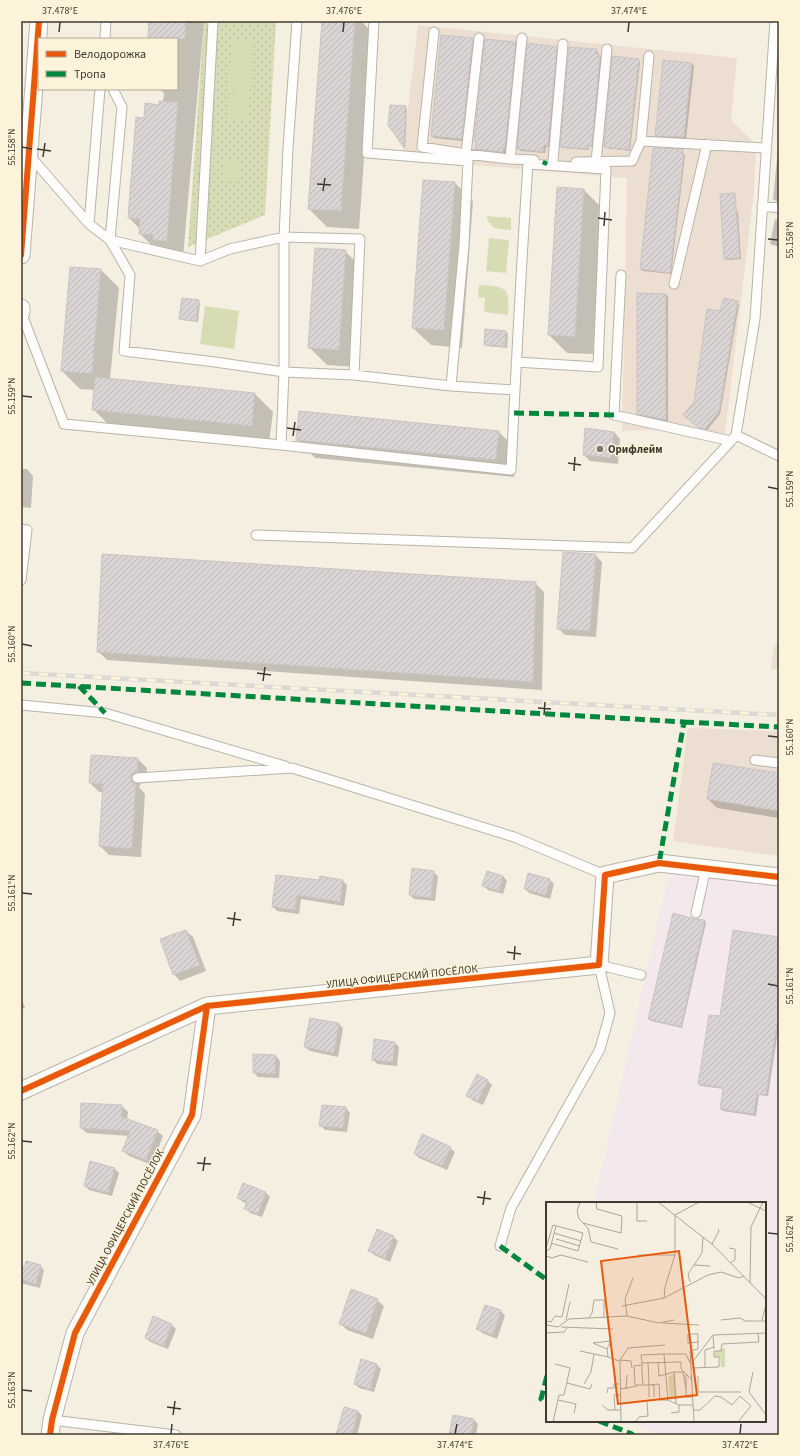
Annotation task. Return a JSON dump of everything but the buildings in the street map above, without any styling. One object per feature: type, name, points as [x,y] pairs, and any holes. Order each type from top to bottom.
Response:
[{"type":"street","points":[[21,255],[30,156],[39,21]]},
{"type":"street","points":[[21,308],[21,313]]},
{"type":"street","points":[[599,965],[605,875],[659,863],[779,877]]},
{"type":"street","name":"УЛИЦА ОФИЦЕРСКИЙ ПОСЁЛОК","points":[[21,1091],[207,1006],[599,965]]},
{"type":"street","name":"УЛИЦА ОФИЦЕРСКИЙ ПОСЁЛОК","points":[[51,1427],[75,1333],[192,1115],[207,1006]]},
{"type":"lane","points":[[105,38],[106,21]]},
{"type":"lane","points":[[200,261],[213,21]]},
{"type":"lane","points":[[280,445],[284,372],[284,237],[288,148],[297,21]]},
{"type":"lane","points":[[374,21],[367,153],[553,161],[632,161],[641,141],[649,56]]},
{"type":"lane","points":[[256,535],[632,548],[733,438],[754,319],[766,148],[774,97],[775,21]]},
{"type":"lane","points":[[434,32],[422,147],[467,158],[606,169],[598,367],[516,362]]},
{"type":"lane","points":[[451,386],[464,245],[467,158],[479,38]]},
{"type":"lane","points":[[510,159],[522,38]]},
{"type":"lane","points":[[553,161],[563,44]]},
{"type":"lane","points":[[596,162],[607,49]]},
{"type":"lane","points":[[89,224],[100,90]]},
{"type":"lane","points":[[110,240],[122,107],[114,90]]},
{"type":"lane","points":[[641,141],[766,148]]},
{"type":"lane","points":[[674,284],[707,144]]},
{"type":"lane","points":[[30,156],[89,224],[110,240],[130,275],[124,351],[284,372],[354,375],[451,386],[514,390]]},
{"type":"lane","points":[[21,313],[64,424],[280,445],[511,470],[514,390],[528,164]]},
{"type":"lane","points":[[762,206],[779,208]]},
{"type":"lane","points":[[110,240],[200,261],[230,250],[284,237],[360,239],[354,375]]},
{"type":"lane","points":[[621,275],[614,415],[733,438],[779,456]]},
{"type":"lane","points":[[21,529],[27,530],[21,580]]},
{"type":"lane","points":[[21,705],[105,713],[292,768],[514,837],[605,875]]},
{"type":"lane","points":[[755,760],[779,763]]},
{"type":"lane","points":[[137,778],[292,768]]},
{"type":"lane","points":[[696,913],[706,868]]},
{"type":"lane","points":[[500,1246],[511,1208],[600,1049],[610,1013],[599,965],[641,975]]},
{"type":"lane","points":[[51,1427],[176,1435]]},
{"type":"shaded area","points":[[418,25],[737,58],[731,120],[756,145],[754,192],[725,434],[673,429],[622,431],[627,178],[402,159]]},
{"type":"shaded area","points":[[779,642],[779,669],[771,669],[774,647]]},
{"type":"shaded area","points":[[688,728],[779,731],[779,856],[673,841]]},
{"type":"shaded area","points":[[669,873],[779,885],[779,1435],[660,1435],[628,1422],[766,1422],[766,1202],[594,1202]]},
{"type":"green space","points":[[204,21],[276,21],[265,215],[188,247]]},
{"type":"green space","points":[[232,38],[254,40],[250,91],[228,89]]},
{"type":"green space","points":[[230,91],[250,93],[248,121],[228,119]]},
{"type":"green space","points":[[224,159],[240,161],[238,180],[222,179]]},
{"type":"green space","points":[[487,216],[511,218],[511,230],[494,228],[488,221]]},
{"type":"green space","points":[[489,238],[509,240],[506,273],[486,271]]},
{"type":"green space","points":[[479,285],[495,286],[501,288],[507,293],[508,315],[484,312],[485,298],[478,297]]},
{"type":"green space","points":[[205,306],[239,311],[234,349],[200,344]]},
{"type":"railway","points":[[21,673],[779,715]]},
{"type":"marked path","points":[[544,165],[546,161]]},
{"type":"marked path","points":[[514,413],[614,415]]},
{"type":"marked path","points":[[21,683],[684,722],[659,863]]},
{"type":"marked path","points":[[79,686],[105,713]]},
{"type":"marked path","points":[[684,722],[779,727]]},
{"type":"marked path","points":[[500,1246],[546,1279]]},
{"type":"marked path","points":[[546,1380],[541,1399],[546,1401]]},
{"type":"marked path","points":[[602,1422],[632,1435]]},
{"type":"cycle path","points":[[21,255],[39,21]]},
{"type":"cycle path","points":[[21,1091],[207,1006],[599,965],[605,875],[659,863],[779,877]]},
{"type":"cycle path","points":[[50,1435],[52,1420],[75,1333],[192,1115],[207,1006]]},
{"type":"place","name":"Орифлейм","points":[[600,449]]}]
